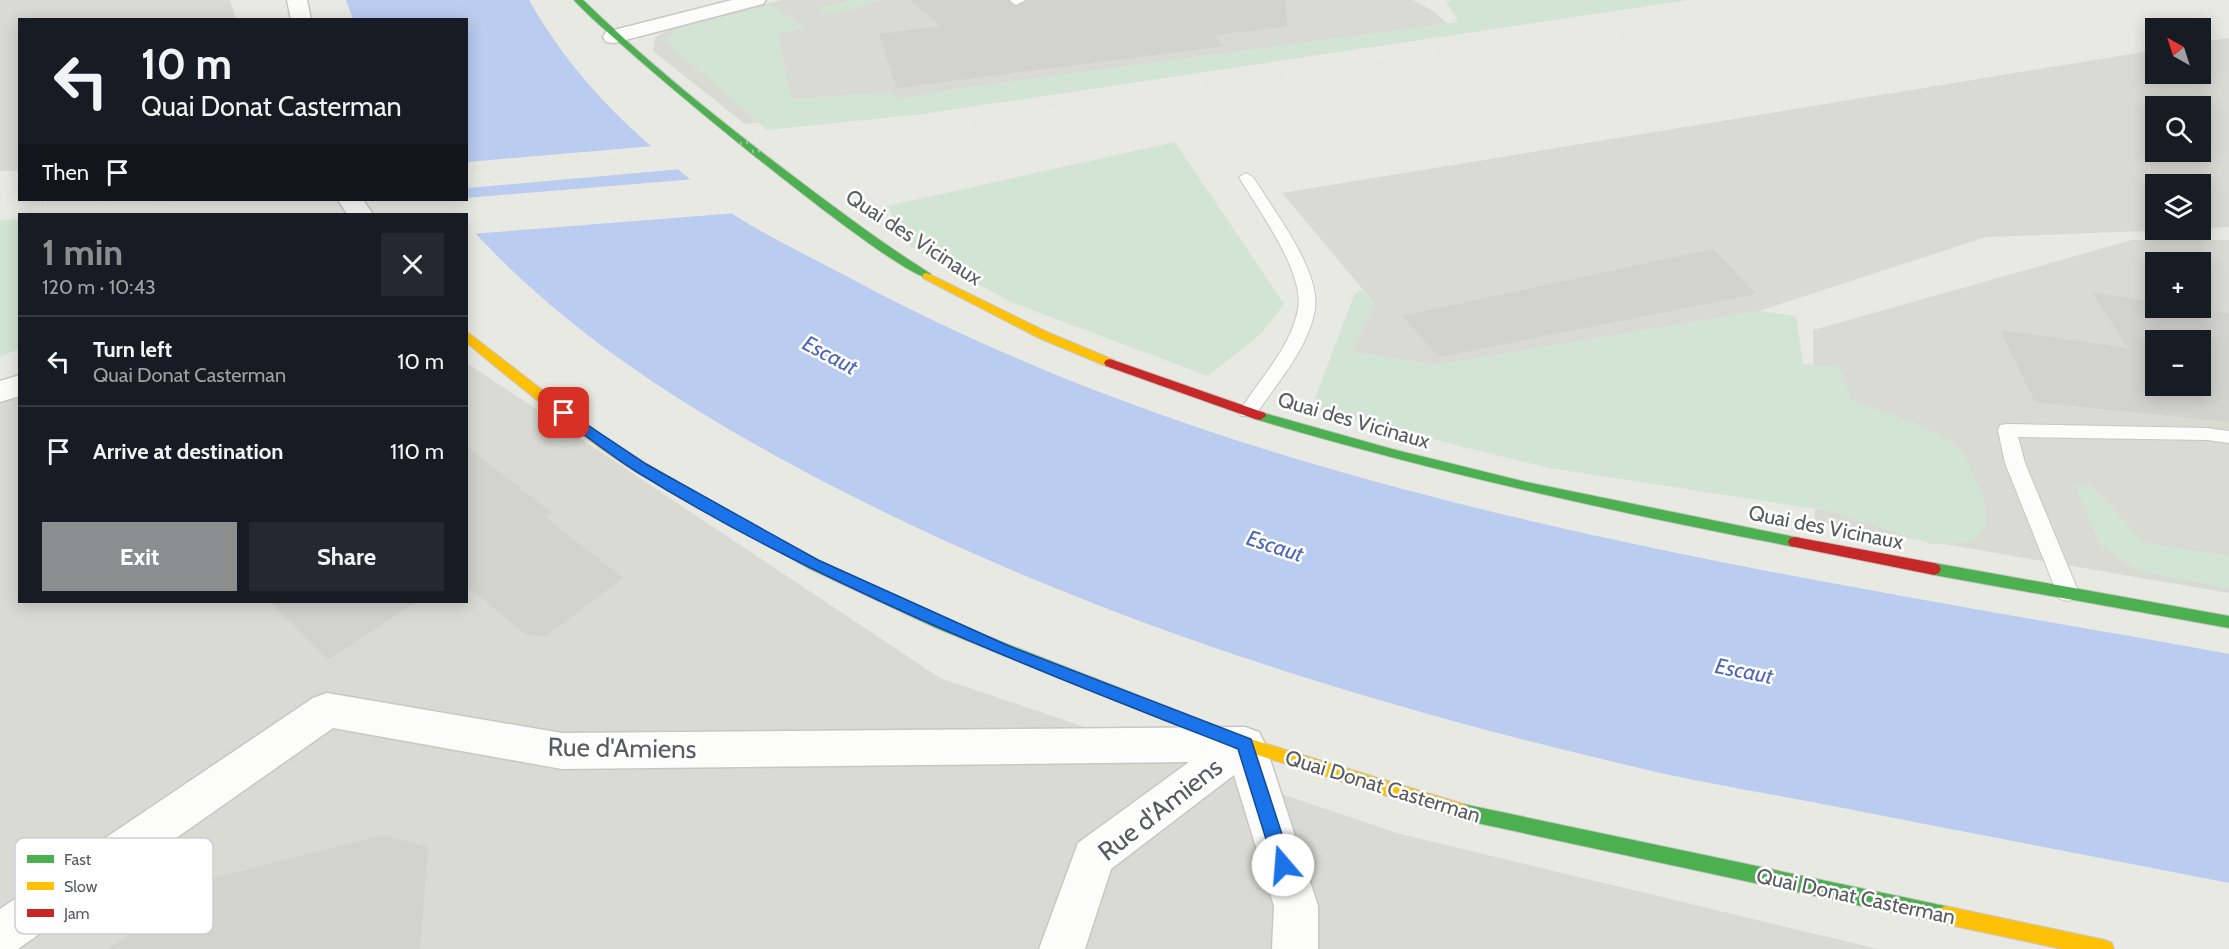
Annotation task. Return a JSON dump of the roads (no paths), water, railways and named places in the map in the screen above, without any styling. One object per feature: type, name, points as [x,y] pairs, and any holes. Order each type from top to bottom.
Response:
[{"type":"street","points":[[297,0],[301,18]]},
{"type":"street","name":"Quai des Vicinaux","points":[[578,0],[661,80],[861,231],[952,291],[1065,345],[1154,380],[1248,412],[1425,463],[1586,501],[2229,622]]},
{"type":"street","points":[[614,37],[756,0]]},
{"type":"street","name":"Quai Donat Casterman","points":[[468,337],[525,386],[641,468],[813,564],[1004,651],[1245,744],[1484,818],[2105,949]]},
{"type":"street","points":[[0,392],[18,386]]},
{"type":"street","name":"Rue d'Amiens","points":[[141,838],[327,710],[562,751],[1245,744]]},
{"type":"street","name":"Rue d'Amiens","points":[[1062,949],[1093,857],[1245,744]]},
{"type":"street","name":"Rue d'Amiens","points":[[1245,744],[1296,906],[1295,949]]},
{"type":"street","name":"Rue d'Amiens","points":[[0,935],[15,925]]},
{"type":"lane","points":[[1246,177],[1305,279],[1308,306],[1295,340],[1248,412]]},
{"type":"lane","points":[[2068,593],[2015,463],[2007,430],[2206,434],[2229,437]]},
{"type":"water","name":"Escaut","points":[[346,0],[529,0],[563,52],[601,98],[667,160],[742,220],[850,278],[1011,356],[1177,420],[1349,474],[1523,519],[1700,558],[2229,654],[2229,883],[1684,778],[1431,715],[1329,685],[1129,617],[935,536],[789,463],[689,405],[641,374],[549,304],[468,225],[468,213],[457,213],[446,201],[468,201],[468,18],[353,18]]},
{"type":"railway","points":[[468,172],[972,116],[1813,0]]},
{"type":"railway","points":[[468,182],[820,144],[997,122],[1350,75],[1879,0]]},
{"type":"railway","points":[[0,196],[18,196]]},
{"type":"railway","points":[[0,207],[171,201]]}]
